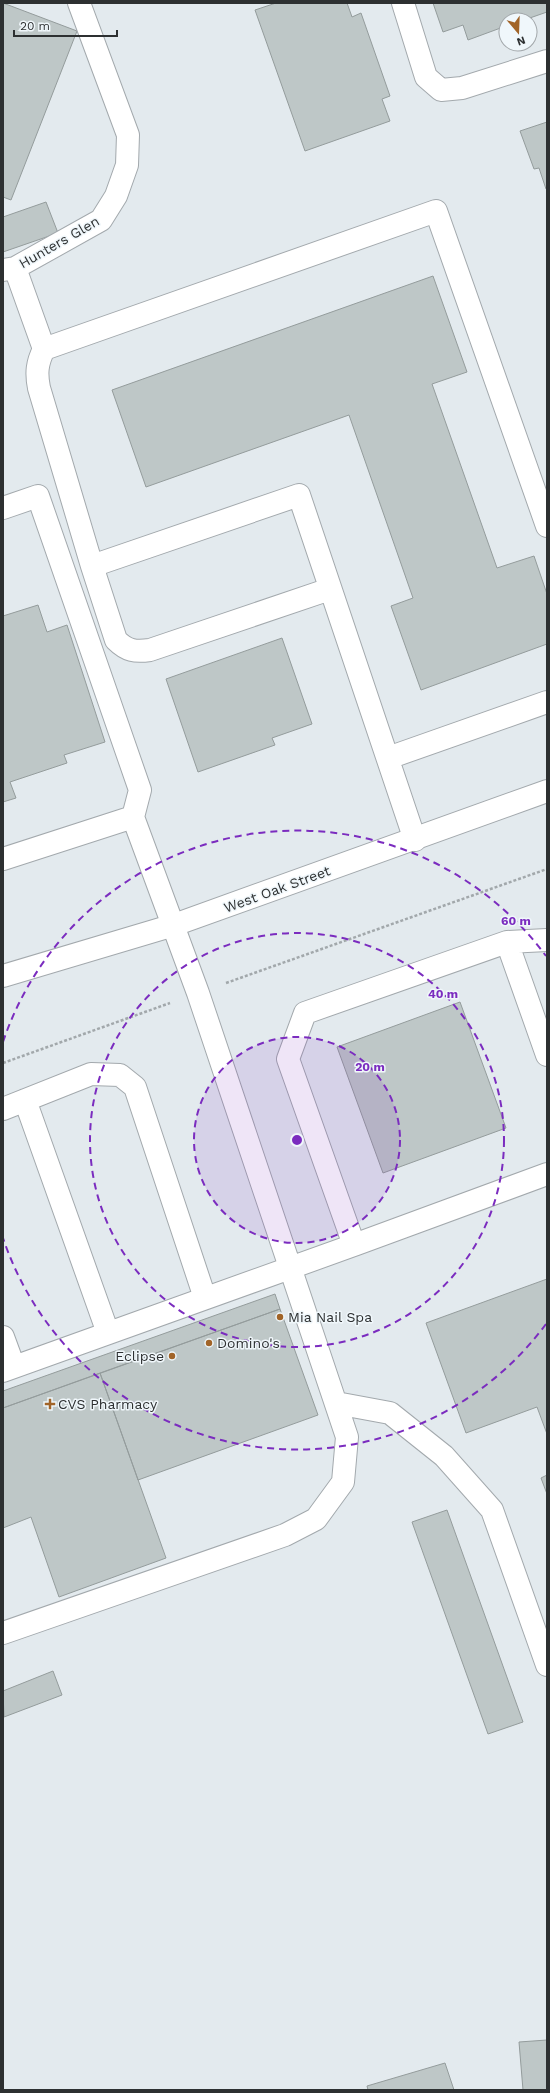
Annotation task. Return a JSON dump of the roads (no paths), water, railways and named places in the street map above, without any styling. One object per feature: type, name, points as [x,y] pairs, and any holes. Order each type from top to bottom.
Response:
[{"type":"main road","name":"Hunters Glen","points":[[9,269],[101,220],[116,196],[127,165],[128,135],[79,3]]},
{"type":"main road","points":[[403,3],[426,77],[441,90],[462,88],[547,61]]},
{"type":"main road","points":[[330,589],[150,650],[135,652],[124,648],[116,640],[92,566],[39,388],[36,376],[37,363],[44,349],[436,212],[547,526]]},
{"type":"main road","points":[[9,269],[44,349]]},
{"type":"main road","points":[[92,566],[299,495],[415,840]]},
{"type":"main road","points":[[3,508],[38,496],[140,790],[133,817],[198,993],[347,1437],[342,1482],[316,1519],[285,1535],[3,1633]]},
{"type":"main road","points":[[388,758],[547,702]]},
{"type":"main road","name":"West Oak Street","points":[[3,976],[174,925],[415,840],[547,791]]},
{"type":"main road","points":[[3,858],[133,817]]},
{"type":"main road","points":[[354,1245],[288,1059],[305,1013],[507,942],[547,940]]},
{"type":"main road","points":[[507,942],[547,1055]]},
{"type":"main road","points":[[3,1109],[91,1074],[120,1074],[135,1088],[205,1298]]},
{"type":"main road","points":[[25,1100],[108,1333]]},
{"type":"main road","points":[[3,1337],[9,1369],[547,1174]]},
{"type":"main road","points":[[336,1403],[390,1413],[444,1456],[492,1510],[547,1665]]},
{"type":"place","name":"Mia Nail Spa","points":[[280,1317]]},
{"type":"place","name":"Domino's","points":[[209,1343]]},
{"type":"place","name":"Eclipse","points":[[172,1356]]},
{"type":"place","name":"CVS Pharmacy","points":[[50,1404]]}]
